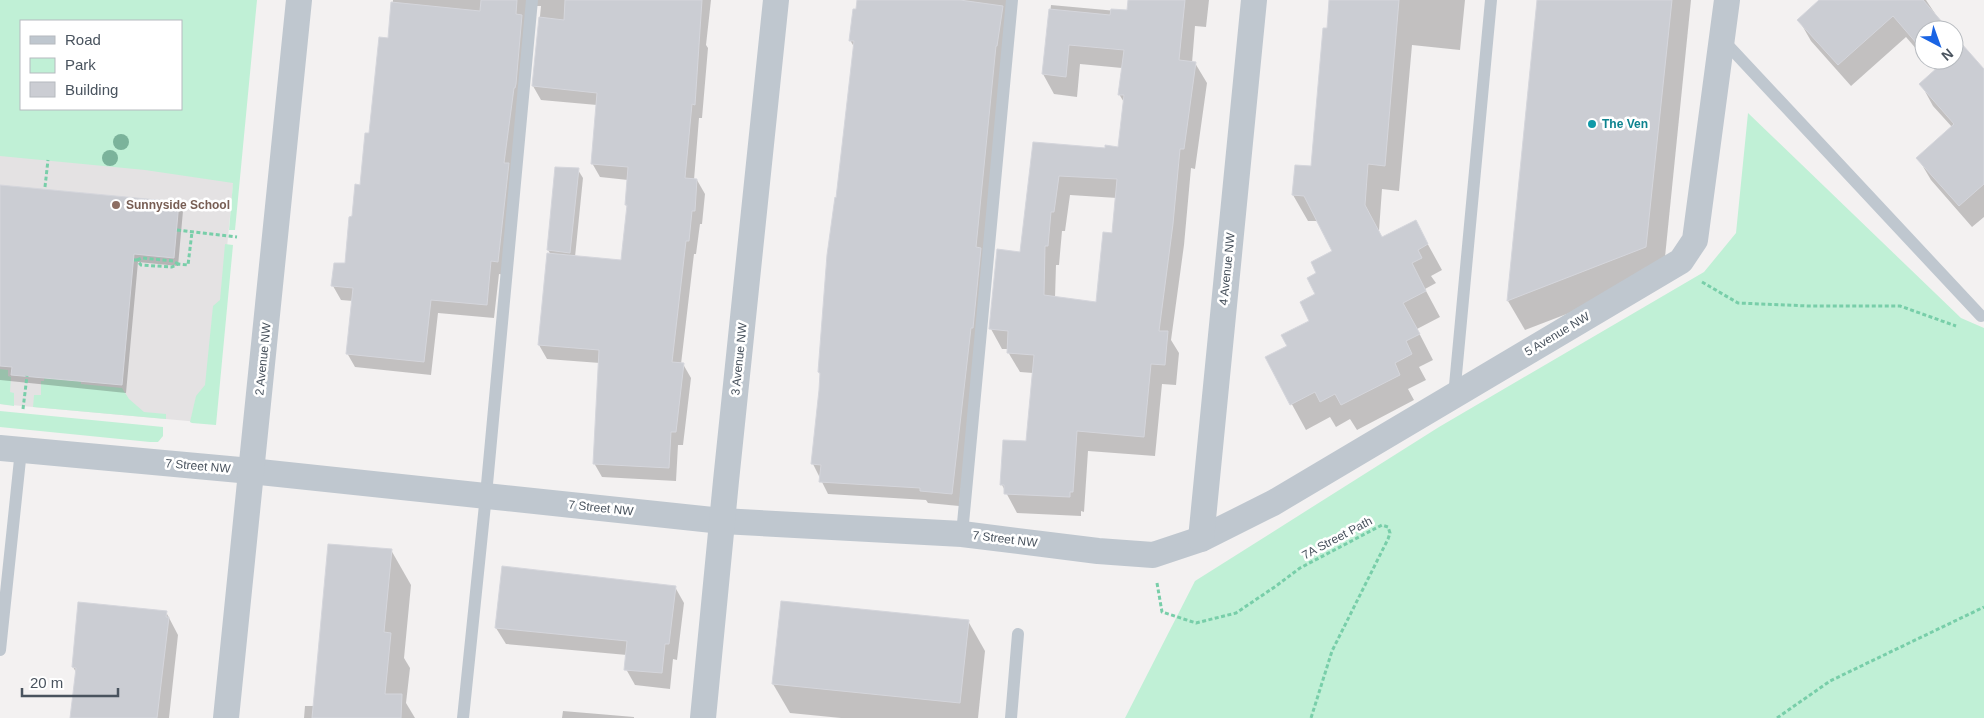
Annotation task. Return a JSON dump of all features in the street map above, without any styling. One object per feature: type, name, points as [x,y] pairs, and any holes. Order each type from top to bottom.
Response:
[{"type":"street","name":"2 Avenue NW","points":[[226,718],[300,0]]},
{"type":"street","name":"3 Avenue NW","points":[[703,718],[776,0]]},
{"type":"street","name":"4 Avenue NW","points":[[1201,539],[1254,0]]},
{"type":"street","name":"5 Avenue NW","points":[[1201,539],[1272,502],[1681,261],[1695,240],[1727,0]]},
{"type":"street","name":"7 Street NW","points":[[10,449],[251,471],[722,521],[962,534],[1098,551],[1153,555],[1201,539]]},
{"type":"lane","points":[[463,718],[486,496],[532,0]]},
{"type":"lane","points":[[962,534],[1012,0]]},
{"type":"lane","points":[[1454,396],[1491,0]]},
{"type":"lane","points":[[1722,40],[1981,316]]},
{"type":"lane","points":[[0,650],[10,449]]},
{"type":"lane","points":[[1010,718],[1018,634]]},
{"type":"path","points":[[45,187],[48,160]]},
{"type":"path","points":[[177,230],[237,237]]},
{"type":"path","points":[[178,264],[172,267],[142,265],[135,260],[142,258],[173,261],[178,264],[188,265],[192,232]]},
{"type":"path","points":[[1681,261],[1700,281],[1738,303],[1809,306],[1900,306],[1946,321],[1960,328]]},
{"type":"path","points":[[23,409],[27,376]]},
{"type":"path","name":"7A Street Path","points":[[1153,555],[1162,612],[1196,623],[1236,613],[1300,568],[1382,525],[1388,528],[1390,533],[1388,539],[1332,651],[1311,718]]},
{"type":"path","points":[[1777,718],[1830,681],[1984,607]]},
{"type":"shaded area","name":"Sunnyside School","points":[[0,0],[251,0],[210,423],[0,404]]},
{"type":"green space","points":[[0,0],[257,0],[235,230],[229,230],[233,183],[145,170],[0,156]]},
{"type":"green space","points":[[1748,113],[1961,318],[1984,328],[1984,718],[1125,718],[1195,581],[1439,427],[1704,272],[1736,233]]},
{"type":"green space","points":[[225,244],[233,245],[216,425],[192,423],[190,422],[196,396],[205,385],[213,306],[220,300]]},
{"type":"green space","points":[[0,369],[8,370],[8,376],[11,377],[10,392],[14,393],[14,406],[0,404]]},
{"type":"green space","points":[[45,373],[81,376],[81,384],[122,388],[129,399],[144,412],[166,414],[166,419],[33,407],[34,395],[41,395],[41,381],[44,381]]},
{"type":"green space","points":[[0,411],[163,427],[163,436],[158,442],[150,442],[0,427]]},
{"type":"building","points":[[481,0],[517,0],[516,14],[522,15],[516,84],[504,163],[509,163],[498,262],[491,261],[487,305],[431,300],[424,362],[346,354],[353,288],[331,286],[334,263],[345,263],[349,217],[352,216],[355,184],[360,185],[365,133],[369,133],[379,37],[388,38],[391,2],[480,11]]},
{"type":"building","points":[[565,0],[702,0],[695,105],[692,104],[685,178],[697,179],[695,211],[692,211],[689,241],[686,241],[672,362],[684,363],[676,432],[671,432],[669,468],[593,464],[599,350],[538,345],[547,253],[621,260],[627,205],[625,205],[628,167],[591,164],[597,93],[532,86],[539,17],[564,20]]},
{"type":"building","points":[[857,0],[960,0],[1003,6],[996,46],[976,247],[981,248],[973,328],[971,328],[952,494],[920,491],[920,488],[819,482],[821,465],[811,464],[819,390],[820,373],[818,372],[827,255],[836,198],[854,41],[849,41],[853,9],[856,9]]},
{"type":"building","points":[[1128,0],[1185,0],[1179,60],[1196,62],[1184,149],[1180,149],[1173,224],[1159,331],[1168,331],[1165,365],[1151,364],[1144,437],[1077,431],[1073,492],[1070,492],[1070,497],[1004,494],[1004,485],[1000,485],[1003,440],[1026,441],[1034,355],[1007,353],[1008,331],[989,329],[997,249],[1020,252],[1033,142],[1105,148],[1105,145],[1118,147],[1124,95],[1118,95],[1124,50],[1069,45],[1066,77],[1042,74],[1049,9],[1110,15],[1111,9],[1127,10]],"holes":[[[1059,176],[1117,179],[1112,233],[1103,232],[1096,302],[1044,295],[1045,246],[1048,246],[1051,212],[1054,212]]]},
{"type":"building","points":[[1329,0],[1399,0],[1385,166],[1368,164],[1365,205],[1382,237],[1416,220],[1428,244],[1418,250],[1422,258],[1412,263],[1426,291],[1403,303],[1420,334],[1406,341],[1412,354],[1395,363],[1400,375],[1341,405],[1335,394],[1320,402],[1315,392],[1290,405],[1265,357],[1287,346],[1281,335],[1309,321],[1300,302],[1315,294],[1307,278],[1316,273],[1311,262],[1332,251],[1304,196],[1292,195],[1295,165],[1311,166],[1323,28],[1327,28]]},
{"type":"building","name":"The Ven","points":[[1537,0],[1672,0],[1646,247],[1507,301]]},
{"type":"building","points":[[1819,0],[1923,0],[1940,20],[1914,20],[1914,40],[1893,16],[1838,65],[1797,20]]},
{"type":"building","points":[[1964,46],[1984,69],[1984,184],[1959,206],[1916,158],[1954,124],[1919,84],[1935,70],[1964,70]]},
{"type":"building","points":[[555,167],[579,168],[570,253],[547,250]]},
{"type":"building","points":[[0,185],[179,202],[174,258],[134,254],[122,385],[11,375],[12,367],[0,366]]},
{"type":"building","points":[[328,544],[392,549],[384,632],[391,633],[385,694],[402,694],[401,718],[312,718]]},
{"type":"building","points":[[502,566],[676,586],[669,644],[665,644],[662,673],[624,670],[627,641],[495,628]]},
{"type":"building","points":[[781,601],[969,620],[960,703],[772,684]]},
{"type":"building","points":[[78,602],[167,611],[166,617],[169,617],[157,718],[70,718],[76,668],[72,667]]},
{"type":"place","name":"The Ven","points":[[1592,124]]},
{"type":"place","name":"Sunnyside School","points":[[116,205]]}]
